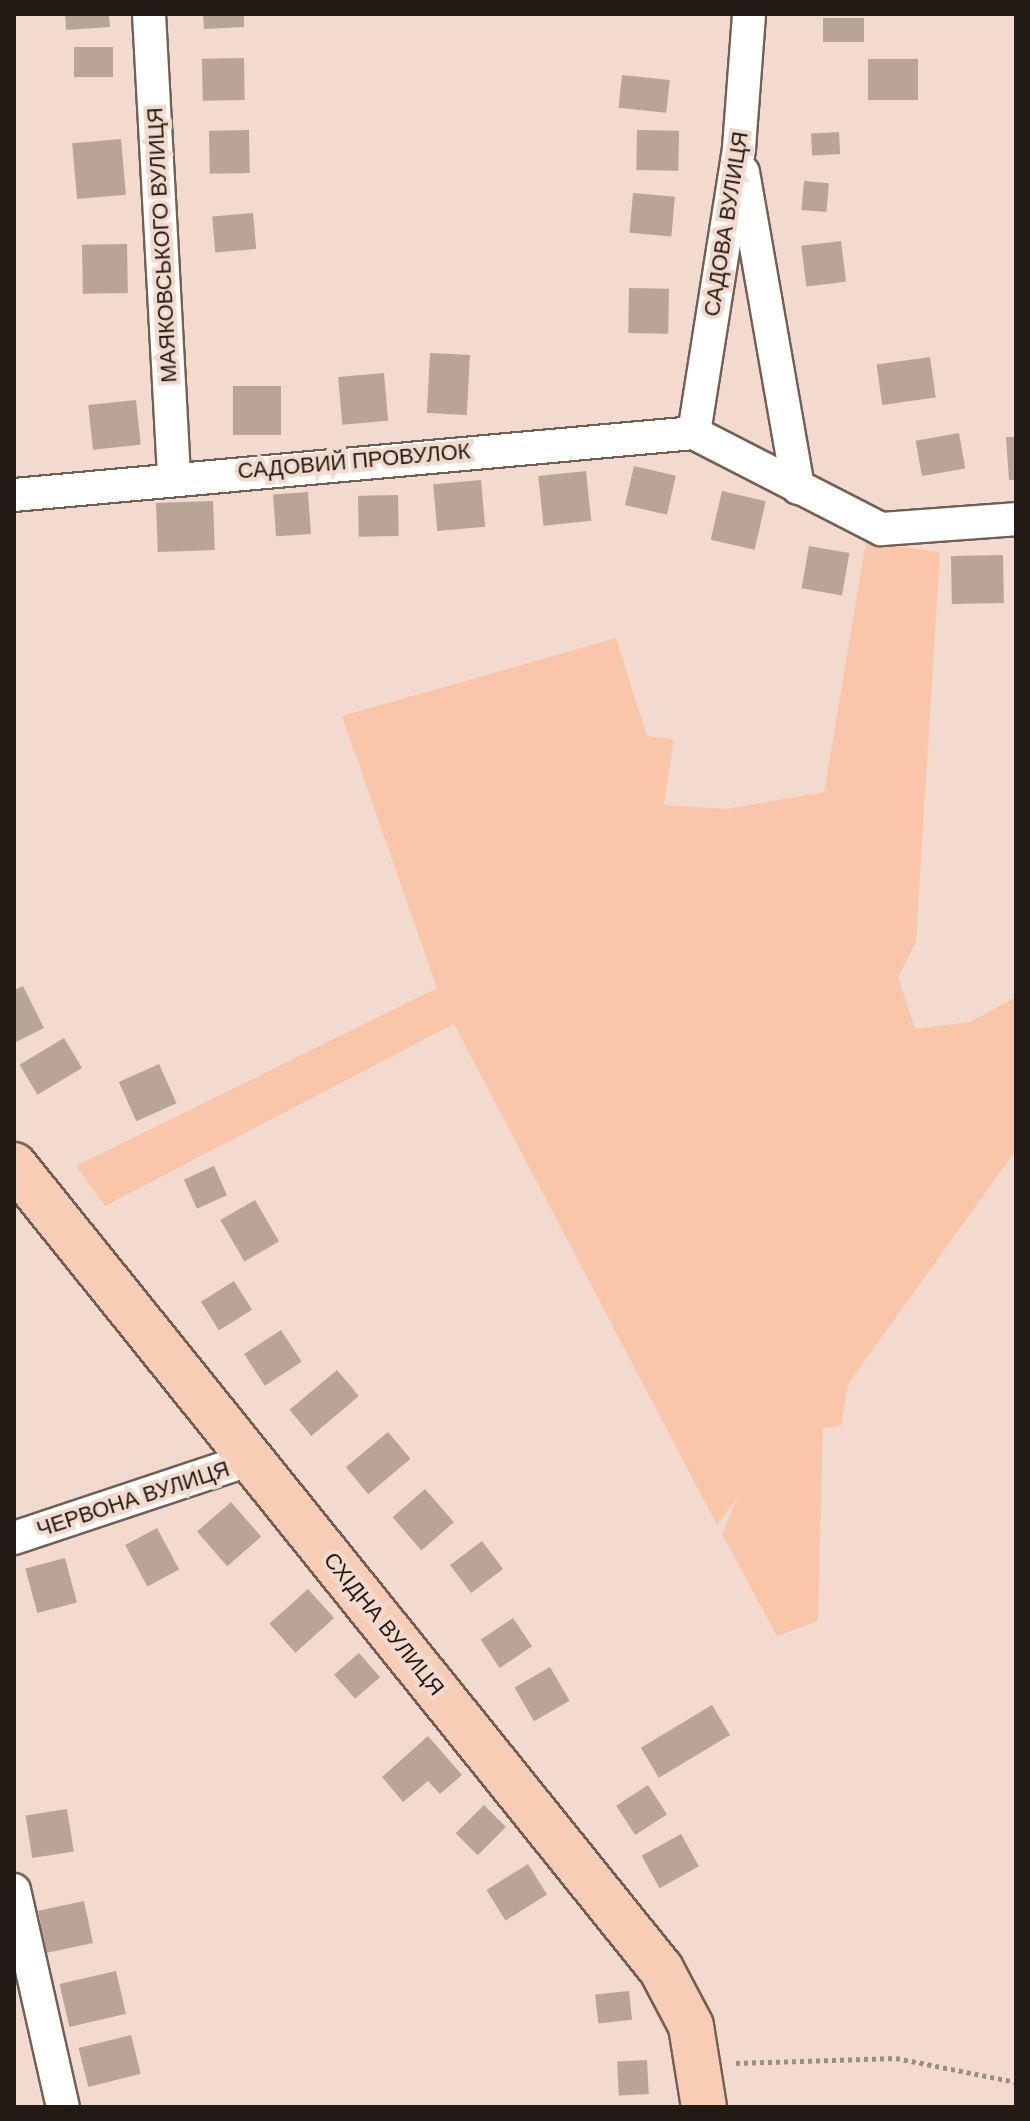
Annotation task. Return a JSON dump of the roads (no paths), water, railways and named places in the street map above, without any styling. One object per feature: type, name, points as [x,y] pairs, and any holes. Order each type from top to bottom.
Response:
[{"type":"main road","name":"СХІДНА ВУЛИЦЯ","points":[[14,1165],[661,1969],[691,2026],[704,2107]]},
{"type":"street","name":"МАЯКОВСЬКОГО ВУЛИЦЯ","points":[[149,14],[174,476]]},
{"type":"street","name":"САДОВА ВУЛИЦЯ","points":[[694,433],[739,148],[749,14]]},
{"type":"street","points":[[739,148],[798,488]]},
{"type":"street","name":"САДОВИЙ ПРОВУЛОК","points":[[14,495],[174,476],[694,433]]},
{"type":"street","points":[[694,433],[881,529],[1016,519]]},
{"type":"street","name":"ЧЕРВОНА ВУЛИЦЯ","points":[[14,1538],[251,1459]]},
{"type":"street","points":[[14,1890],[63,2107]]}]
